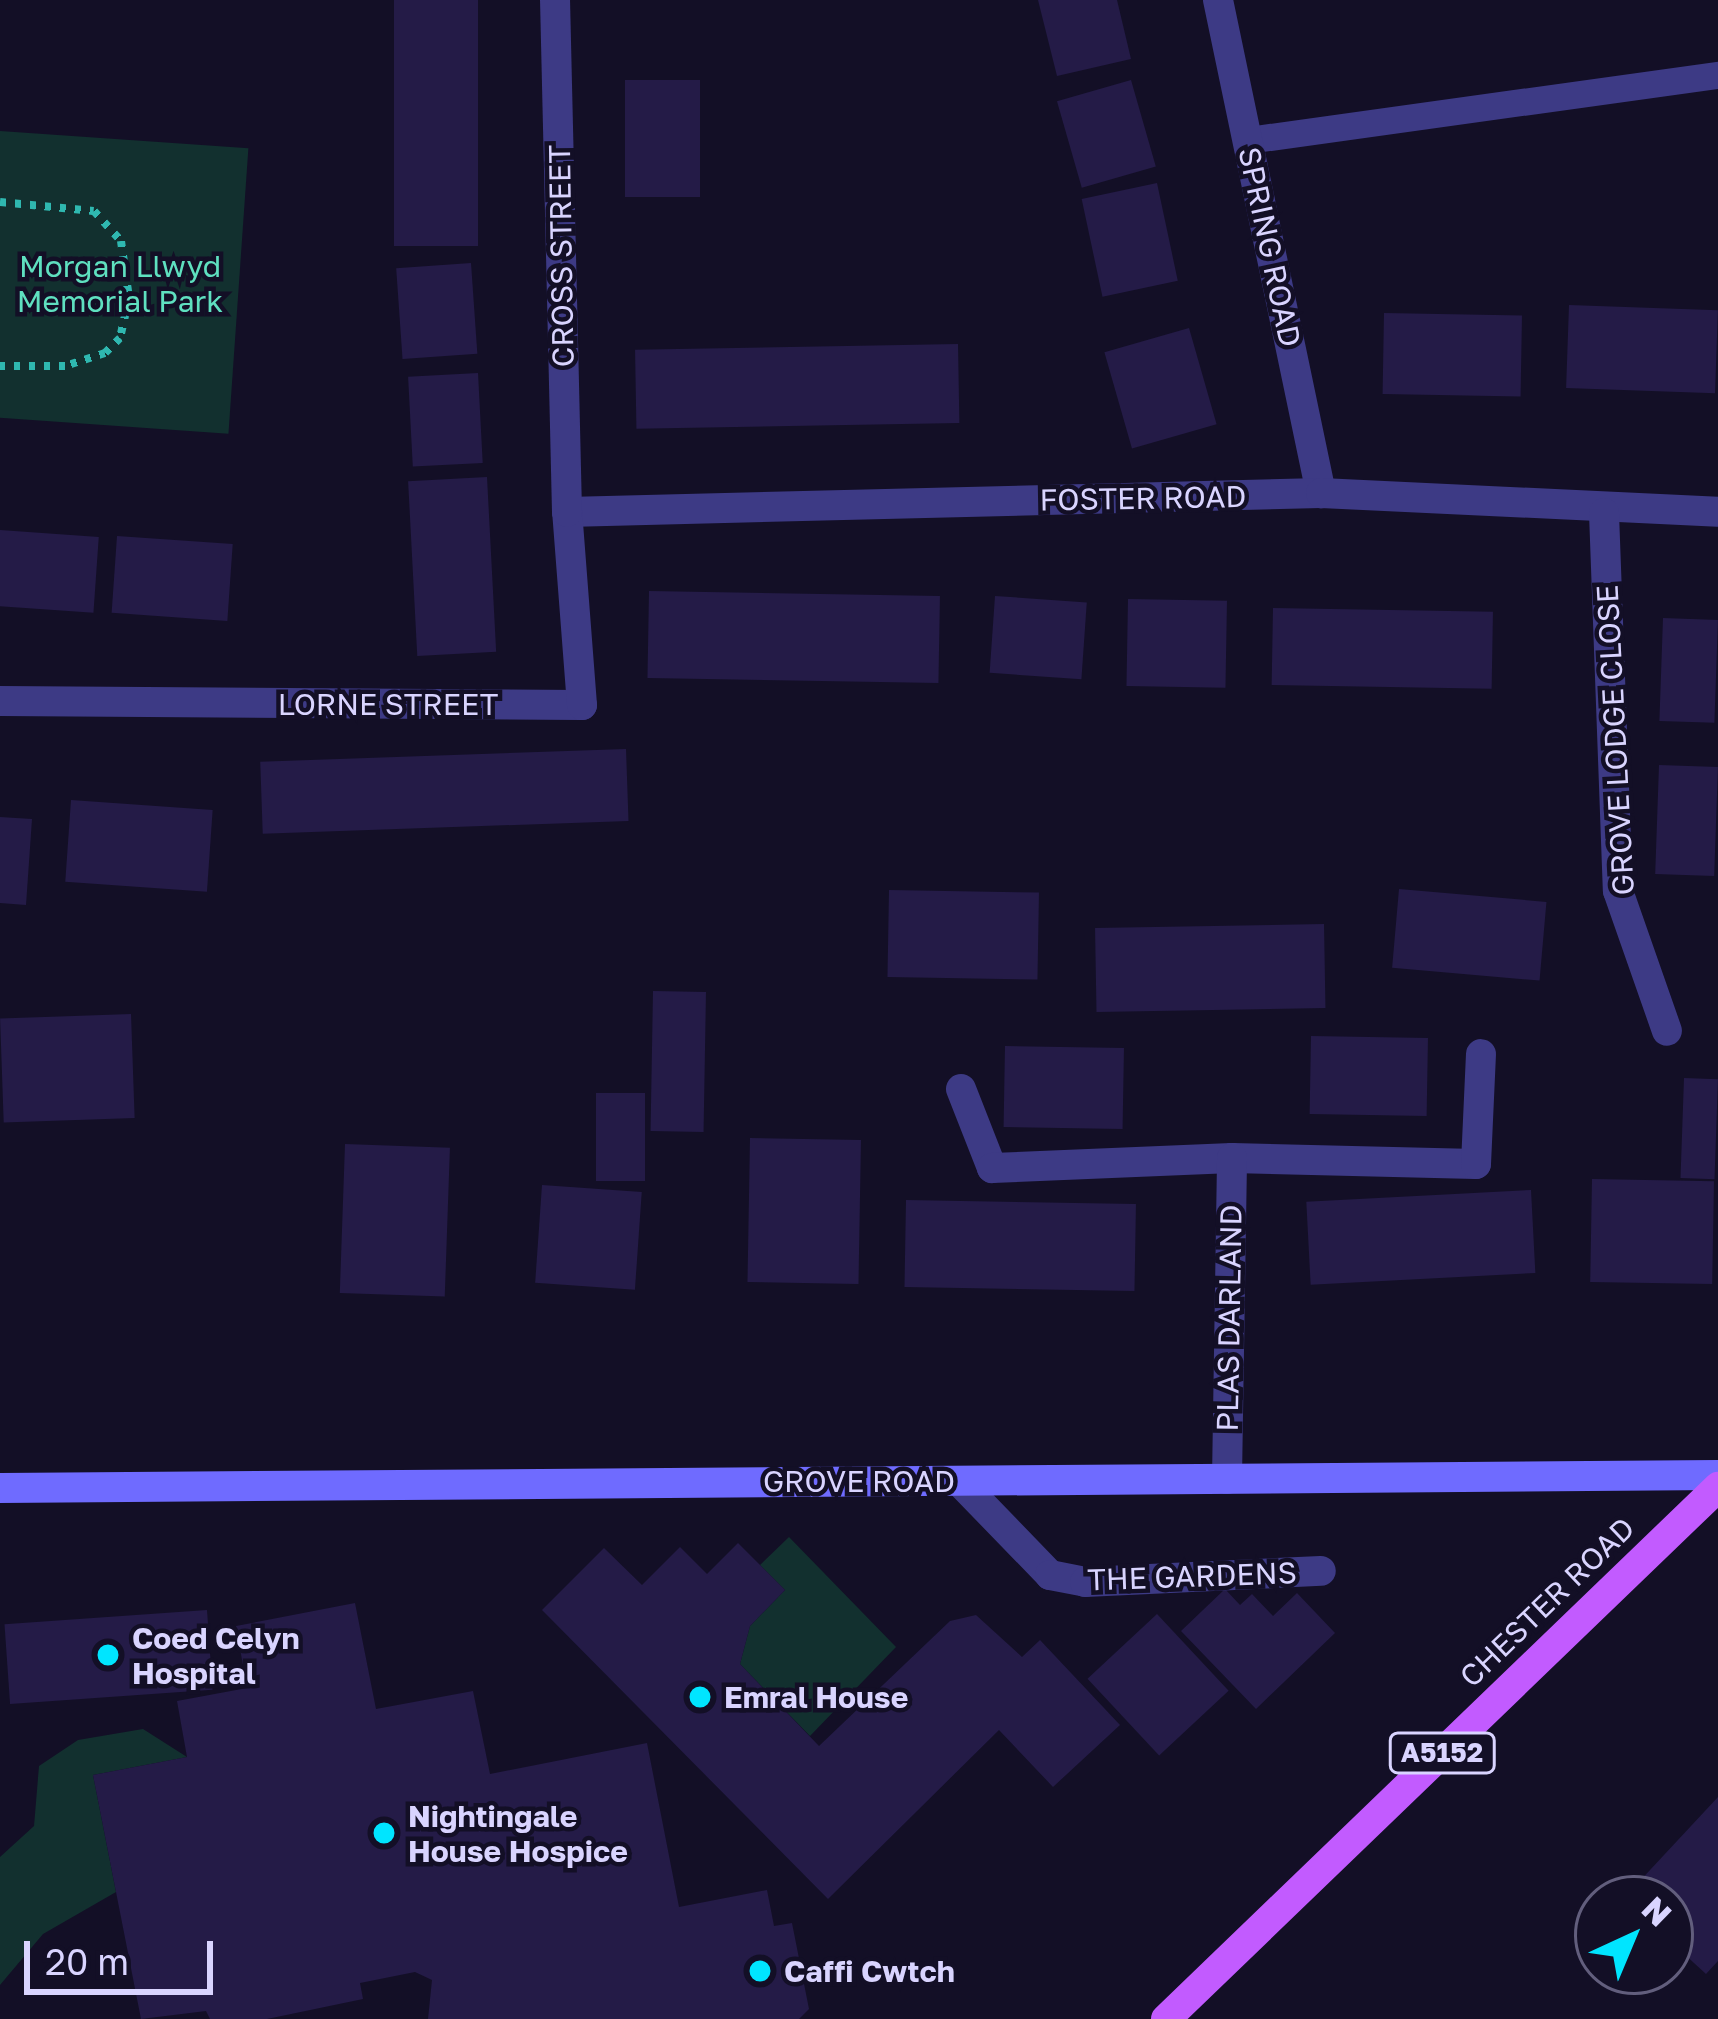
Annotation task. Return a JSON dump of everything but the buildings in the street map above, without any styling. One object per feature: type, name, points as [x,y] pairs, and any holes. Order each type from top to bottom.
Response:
[{"type":"main road","name":"CHESTER ROAD","points":[[1166,2019],[1718,1487]]},
{"type":"street","name":"CROSS STREET","points":[[554,0],[567,512]]},
{"type":"street","name":"SPRING ROAD","points":[[1218,0],[1321,494]]},
{"type":"street","name":"FOSTER ROAD","points":[[567,512],[1321,494],[1604,513],[1718,512]]},
{"type":"street","name":"LORNE STREET","points":[[0,701],[582,705],[567,512]]},
{"type":"street","name":"GROVE LODGE CLOSE","points":[[1604,513],[1618,891],[1667,1031]]},
{"type":"street","points":[[961,1089],[992,1168],[1232,1157],[1476,1164],[1481,1054]]},
{"type":"street","name":"PLAS DARLAND","points":[[1227,1479],[1232,1157]]},
{"type":"street","name":"GROVE ROAD","points":[[0,1488],[1718,1475]]},
{"type":"street","name":"THE GARDENS","points":[[959,1480],[1050,1575],[1085,1582],[1321,1571]]},
{"type":"lane","points":[[1248,140],[1718,75]]},
{"type":"path","points":[[0,202],[94,211],[121,241],[129,298],[105,353],[65,366],[0,365]]},
{"type":"green space","name":"Morgan Llwyd Memorial Park","points":[[0,131],[248,148],[228,434],[0,418]]},
{"type":"green space","points":[[789,1537],[896,1647],[810,1736],[740,1664],[750,1626],[785,1590],[760,1565]]},
{"type":"green space","points":[[143,1729],[187,1757],[93,1775],[116,1892],[43,1934],[0,1985],[0,1857],[34,1826],[39,1766],[78,1740]]},
{"type":"place","name":"Coed Celyn Hospital","points":[[108,1655]]},
{"type":"place","name":"Emral House","points":[[700,1697]]},
{"type":"place","name":"Nightingale House Hospice","points":[[384,1833]]},
{"type":"place","name":"Caffi Cwtch","points":[[760,1971]]}]
